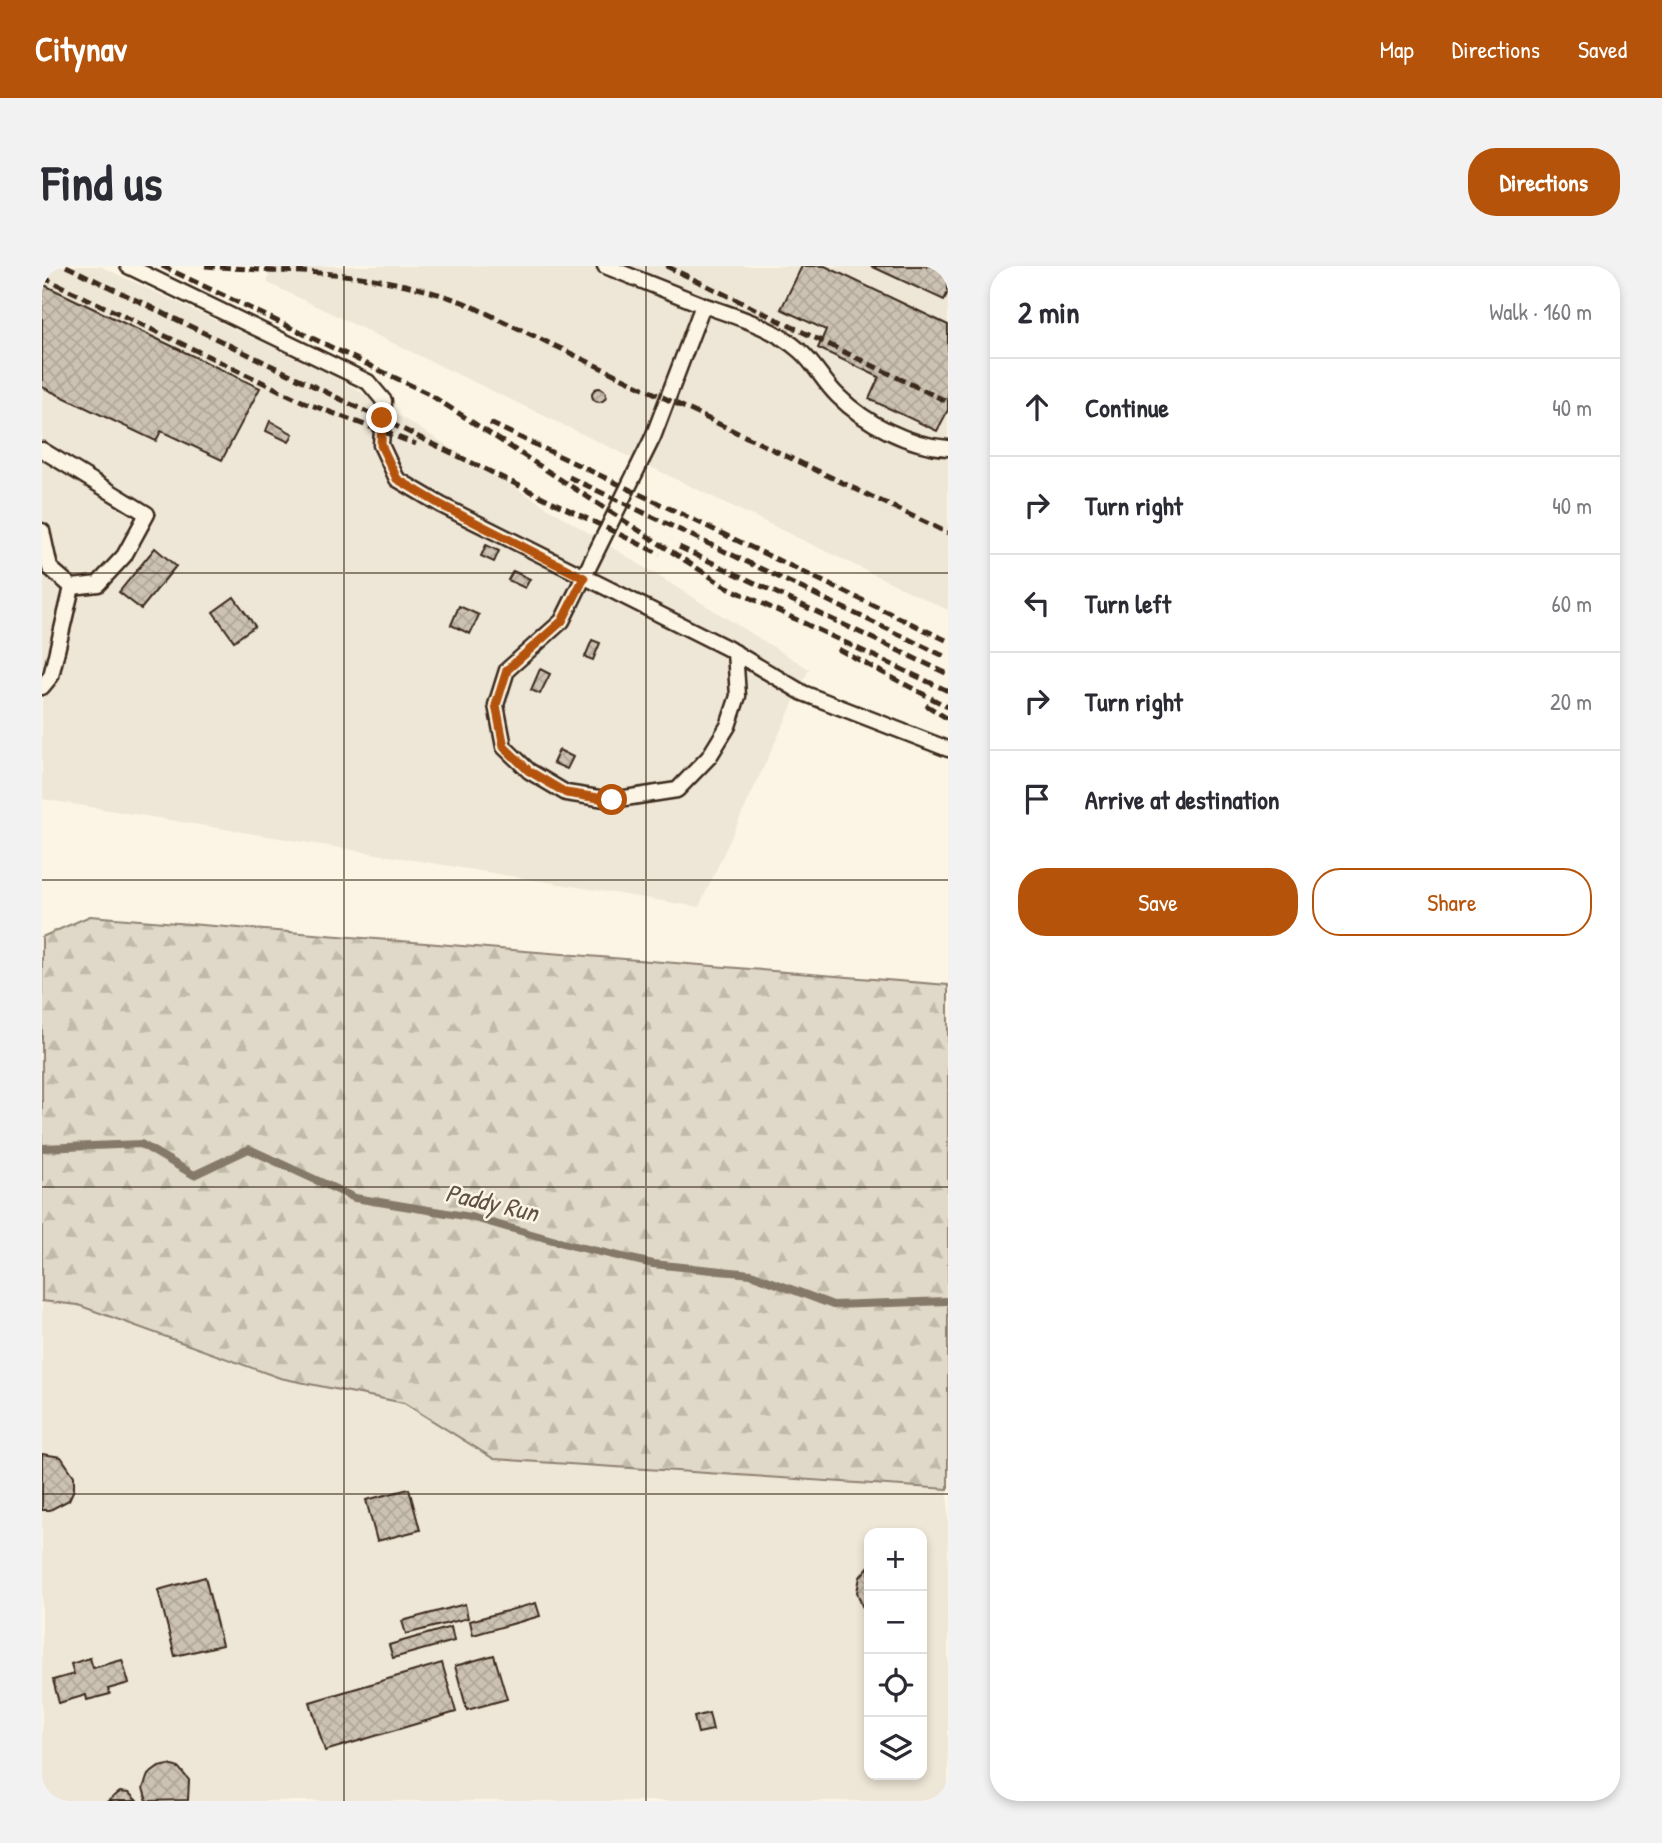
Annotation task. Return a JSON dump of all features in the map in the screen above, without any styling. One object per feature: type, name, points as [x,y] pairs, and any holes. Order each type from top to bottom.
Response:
[{"type":"lane","points":[[128,266],[368,382],[384,401],[381,445],[397,479],[441,505],[735,652],[803,693],[948,749]]},
{"type":"lane","points":[[605,266],[759,324],[800,351],[838,397],[877,426],[935,447],[948,447]]},
{"type":"lane","points":[[704,305],[653,436],[562,621],[507,670],[496,705],[504,747],[529,771],[566,793],[612,800],[677,790],[709,757],[728,726],[738,696],[735,652]]},
{"type":"lane","points":[[42,450],[147,514],[124,556],[98,584],[72,587],[50,568],[42,531]]},
{"type":"lane","points":[[42,687],[51,676],[72,587]]},
{"type":"shaded area","points":[[42,266],[100,266],[336,377],[809,669],[699,907],[42,799]]},
{"type":"shaded area","points":[[269,266],[948,266],[948,610],[268,283]]},
{"type":"shaded area","points":[[42,1301],[78,1305],[280,1378],[404,1403],[494,1459],[948,1489],[948,1801],[42,1801]]},
{"type":"green space","points":[[90,916],[948,985],[948,1489],[494,1459],[404,1403],[280,1378],[78,1305],[42,1301],[42,937]]},
{"type":"building","points":[[802,266],[825,266],[948,325],[948,410],[937,431],[869,399],[879,377],[818,348],[826,330],[781,309]]},
{"type":"building","points":[[871,266],[948,266],[948,292],[944,300]]},
{"type":"building","points":[[42,284],[260,388],[222,460],[161,431],[156,441],[42,387]]},
{"type":"building","points":[[599,388],[604,390],[604,400],[599,402],[594,400],[592,395],[594,390]]},
{"type":"building","points":[[270,421],[293,434],[289,442],[266,431]]},
{"type":"building","points":[[486,545],[499,551],[494,562],[481,556]]},
{"type":"building","points":[[155,548],[176,566],[141,609],[119,592]]},
{"type":"building","points":[[513,571],[530,579],[525,588],[508,580]]},
{"type":"building","points":[[234,597],[255,626],[234,641],[213,612]]},
{"type":"building","points":[[459,606],[479,615],[470,634],[451,625]]},
{"type":"building","points":[[592,640],[600,643],[593,660],[585,657]]},
{"type":"building","points":[[540,669],[550,674],[540,694],[531,690]]},
{"type":"building","points":[[559,750],[573,757],[567,769],[553,763]]},
{"type":"building","points":[[42,1454],[61,1457],[74,1476],[74,1489],[69,1500],[50,1510],[42,1510]]},
{"type":"building","points":[[409,1489],[420,1530],[377,1541],[366,1500]]},
{"type":"building","points":[[864,1572],[864,1608],[857,1592],[860,1577]]},
{"type":"building","points":[[205,1577],[222,1645],[175,1656],[158,1590]]},
{"type":"building","points":[[536,1603],[540,1616],[473,1635],[470,1621]]},
{"type":"building","points":[[465,1604],[468,1618],[406,1634],[402,1621]]},
{"type":"building","points":[[451,1627],[454,1641],[393,1658],[389,1645]]},
{"type":"building","points":[[494,1655],[507,1699],[467,1710],[455,1666]]},
{"type":"building","points":[[90,1658],[93,1668],[122,1660],[129,1683],[108,1689],[110,1694],[87,1700],[86,1695],[59,1703],[53,1680],[74,1674],[71,1664]]},
{"type":"building","points":[[442,1663],[456,1712],[325,1751],[310,1702]]},
{"type":"building","points":[[709,1713],[713,1730],[698,1733],[694,1717]]},
{"type":"building","points":[[169,1765],[179,1768],[189,1780],[188,1800],[147,1801],[143,1788],[148,1775],[159,1767]]},
{"type":"building","points":[[120,1792],[129,1793],[137,1801],[108,1801]]},
{"type":"waterway","name":"Paddy Run","points":[[42,1148],[141,1144],[194,1175],[249,1149],[355,1198],[471,1217],[570,1245],[653,1264],[751,1274],[833,1305],[948,1301]]},
{"type":"railway","points":[[66,266],[660,554]]},
{"type":"railway","points":[[162,266],[429,394],[723,585],[948,691]]},
{"type":"railway","points":[[205,266],[275,271]]},
{"type":"railway","points":[[666,266],[948,402]]},
{"type":"railway","points":[[267,271],[368,278],[440,294],[465,303],[948,533]]},
{"type":"railway","points":[[42,277],[306,403],[416,444]]},
{"type":"railway","points":[[490,423],[948,641]]},
{"type":"railway","points":[[569,477],[948,658]]},
{"type":"railway","points":[[679,547],[948,674]]},
{"type":"railway","points":[[838,649],[948,707]]},
{"type":"railway","points":[[926,705],[948,719]]},
{"type":"route","points":[[382,418],[381,445],[397,479],[441,505],[584,578],[562,621],[507,670],[496,705],[504,747],[529,771],[566,793],[612,800]]}]
